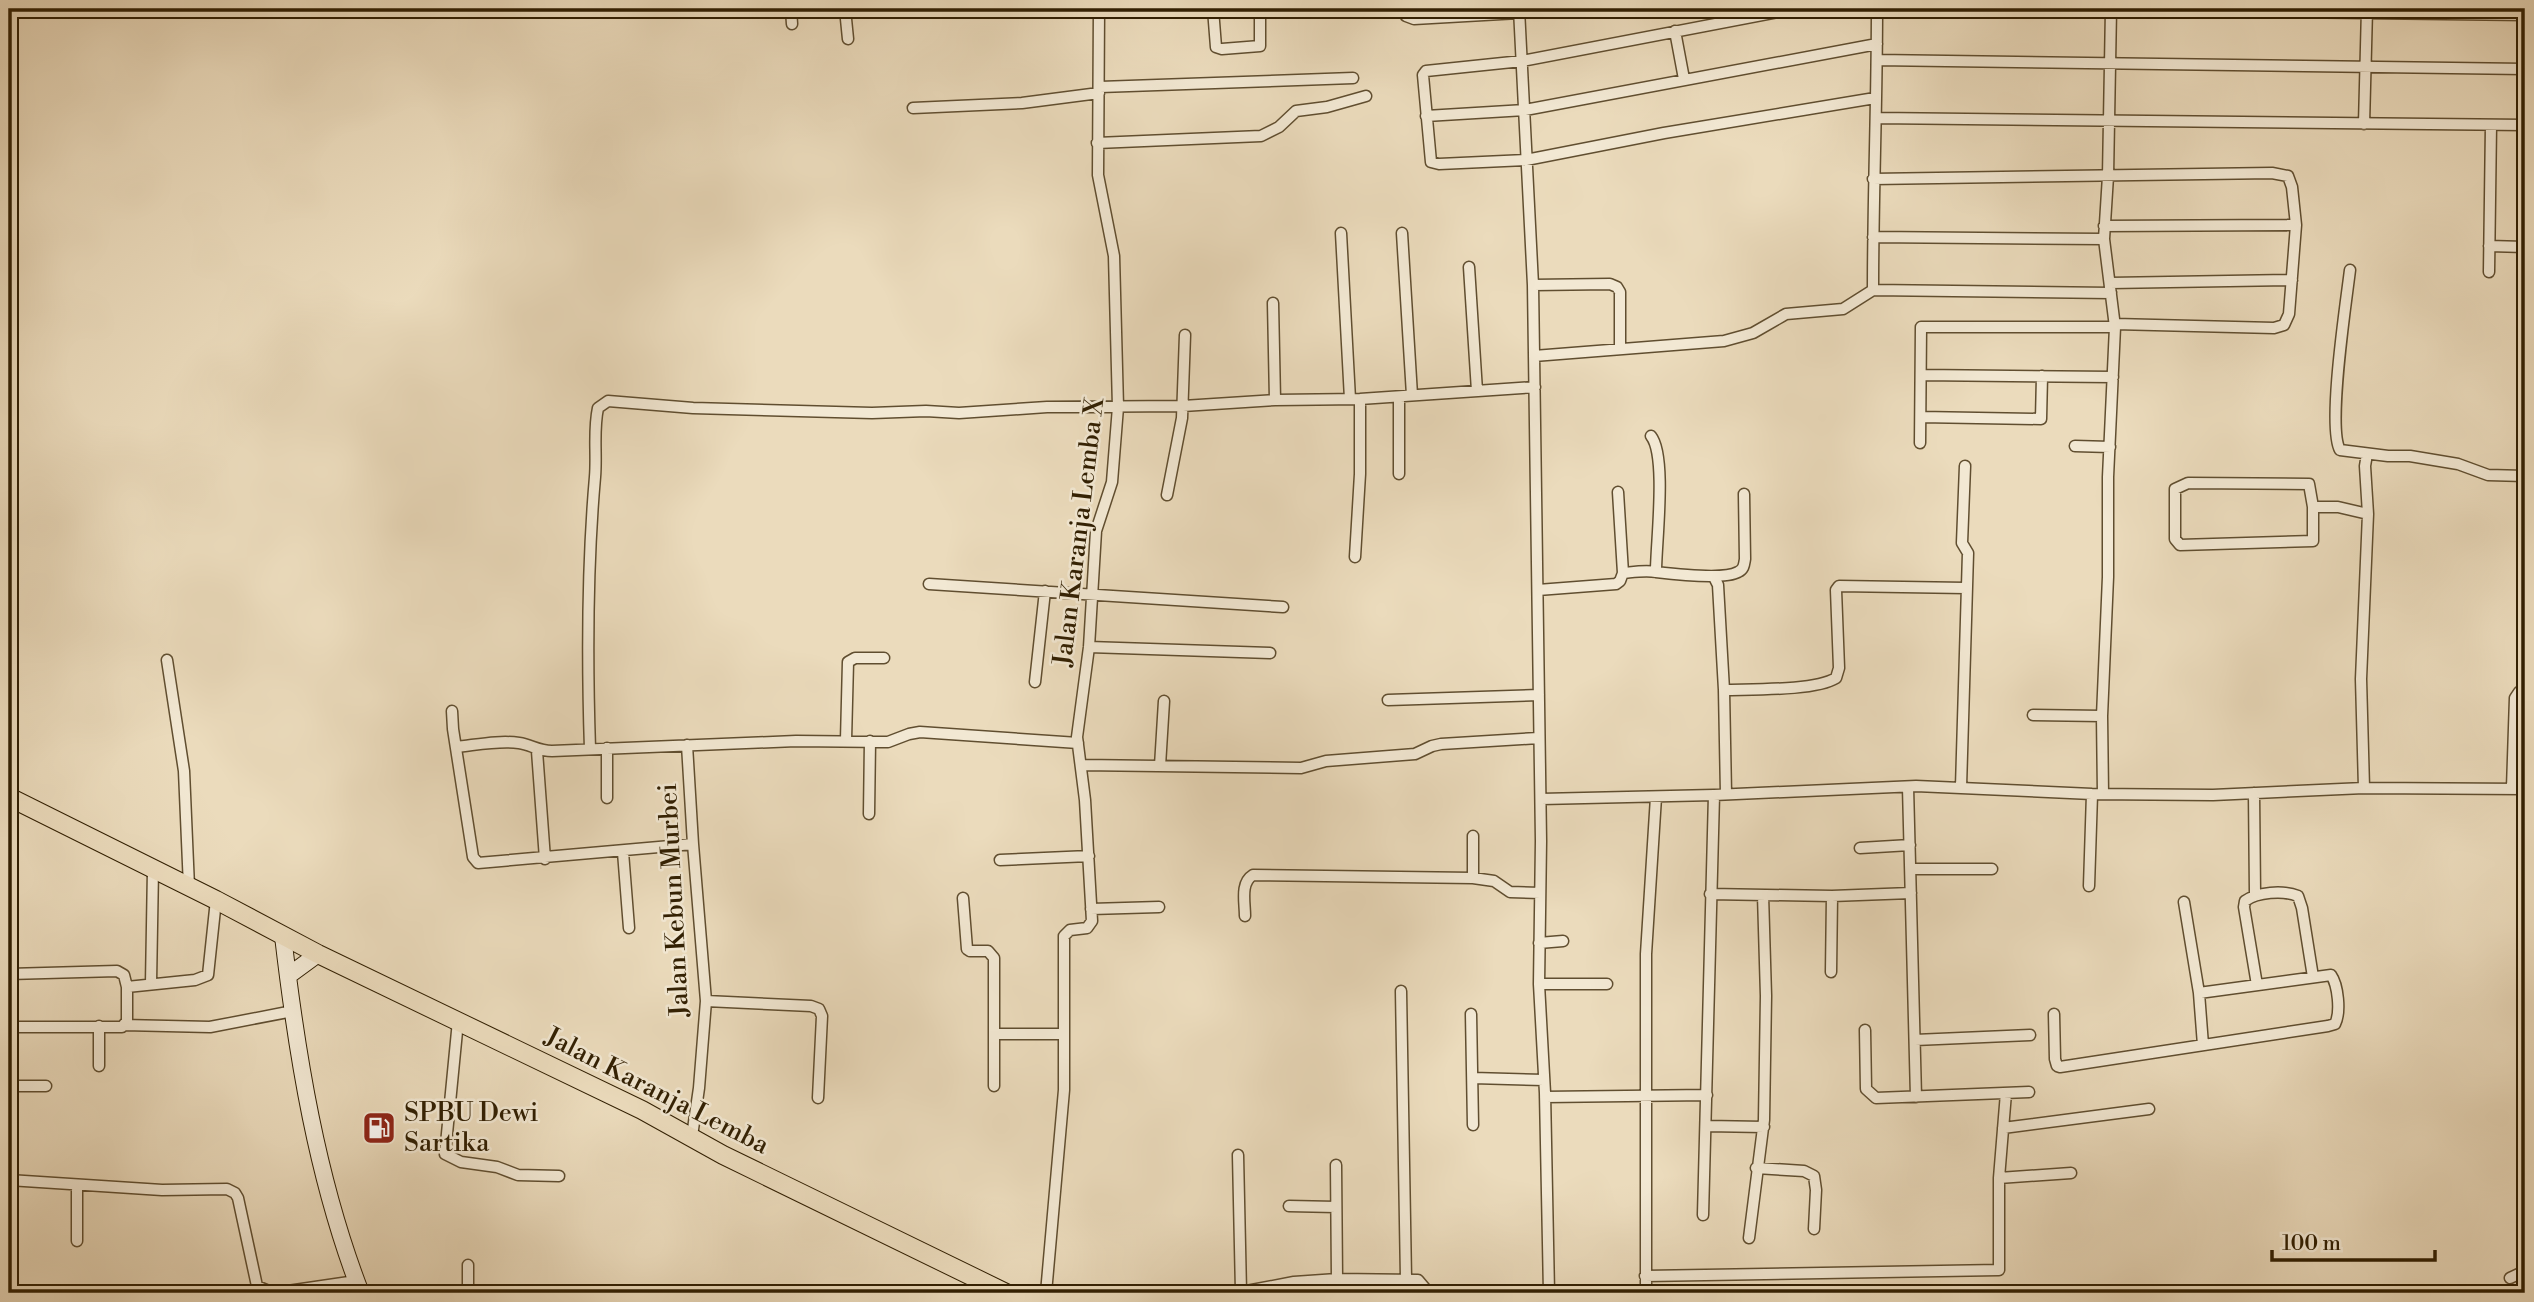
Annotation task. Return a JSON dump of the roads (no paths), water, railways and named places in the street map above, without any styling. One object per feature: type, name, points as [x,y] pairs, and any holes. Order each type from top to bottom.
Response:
[{"type":"main road","name":"Jalan Karanja Lemba","points":[[9,797],[318,954],[1006,1293]]},
{"type":"main road","points":[[283,936],[293,1011],[323,1169],[358,1287]]},
{"type":"main road","points":[[288,976],[318,954]]},
{"type":"street","points":[[791,9],[792,24]]},
{"type":"street","points":[[845,9],[848,39]]},
{"type":"street","name":"Jalan Karanja Lemba X","points":[[1091,909],[1082,765],[1077,743],[1089,647],[1096,531],[1112,482],[1118,407],[1115,269],[1101,198],[1097,143],[1099,9]]},
{"type":"street","points":[[1213,9],[1216,47],[1222,49],[1259,46],[1259,9]]},
{"type":"street","points":[[1405,9],[1406,16],[1414,19],[1542,9]]},
{"type":"street","points":[[1794,9],[1522,61],[1426,71],[1423,75],[1431,162],[1439,164],[1527,160],[1664,133],[1875,98]]},
{"type":"street","points":[[1873,290],[1877,9]]},
{"type":"street","points":[[2041,9],[2367,10],[2525,15]]},
{"type":"street","points":[[2089,886],[2102,716],[2115,325],[2104,239],[2111,9]]},
{"type":"street","points":[[2364,124],[2367,10]]},
{"type":"street","points":[[1519,11],[1533,285],[1541,799],[1539,984],[1545,1097],[1549,1293]]},
{"type":"street","points":[[1675,31],[1684,79]]},
{"type":"street","points":[[1426,116],[1525,110],[1877,44]]},
{"type":"street","points":[[1877,61],[2525,69]]},
{"type":"street","points":[[913,108],[1022,103],[1099,90],[1353,78]]},
{"type":"street","points":[[1097,143],[1261,136],[1279,127],[1296,111],[1327,107],[1366,96]]},
{"type":"street","points":[[1876,118],[2525,125]]},
{"type":"street","points":[[2489,272],[2491,125]]},
{"type":"street","points":[[1873,180],[2272,173],[2288,176],[2292,187],[2296,225],[2289,314],[2284,325],[2274,328],[2115,325],[1921,327],[1920,443]]},
{"type":"street","points":[[2104,226],[2296,225]]},
{"type":"street","points":[[1341,233],[1360,474],[1355,557]]},
{"type":"street","points":[[1402,233],[1412,396]]},
{"type":"street","points":[[1873,237],[2104,239]]},
{"type":"street","points":[[2489,246],[2525,247]]},
{"type":"street","points":[[1469,267],[1476,391]]},
{"type":"street","points":[[2350,271],[2336,412],[2337,443],[2342,452],[2410,456],[2458,464],[2488,475],[2525,476]]},
{"type":"street","points":[[1534,356],[1724,341],[1753,333],[1786,314],[1847,308],[1873,290],[2110,288],[2292,280]]},
{"type":"street","points":[[1533,285],[1610,284],[1617,287],[1620,292],[1620,348]]},
{"type":"street","points":[[1273,303],[1275,400]]},
{"type":"street","points":[[1167,495],[1183,406],[1185,335]]},
{"type":"street","points":[[1921,374],[2113,377]]},
{"type":"street","points":[[1921,417],[2042,419],[2042,376]]},
{"type":"street","points":[[590,749],[587,636],[596,421],[598,408],[602,404],[622,401],[694,408],[959,413],[1047,407],[1183,406],[1275,400],[1355,399],[1535,387]]},
{"type":"street","points":[[1399,397],[1399,474]]},
{"type":"street","points":[[1651,436],[1655,442],[1658,461],[1656,571]]},
{"type":"street","points":[[2075,446],[2109,447]]},
{"type":"street","points":[[2364,788],[2361,679],[2368,514],[2365,466],[2367,454]]},
{"type":"street","points":[[1961,787],[1968,553],[1962,542],[1965,466]]},
{"type":"street","points":[[2184,484],[2309,484],[2313,508],[2314,538],[2311,542],[2185,546],[2177,543],[2175,539],[2175,489],[2184,484]]},
{"type":"street","points":[[1538,590],[1620,582],[1623,573],[1618,492]]},
{"type":"street","points":[[1623,573],[1656,571],[1714,577],[1731,575],[1743,568],[1744,494]]},
{"type":"street","points":[[2313,508],[2338,507],[2368,514]]},
{"type":"street","points":[[1714,577],[1718,585],[1724,690],[1726,794]]},
{"type":"street","points":[[929,584],[1283,607]]},
{"type":"street","points":[[1724,690],[1824,684],[1836,678],[1839,668],[1836,590],[1839,586],[1966,588]]},
{"type":"street","points":[[1035,682],[1045,592]]},
{"type":"street","points":[[1089,647],[1270,653]]},
{"type":"street","points":[[846,740],[848,662],[855,658],[884,658]]},
{"type":"street","points":[[167,660],[184,771],[189,887]]},
{"type":"street","points":[[2512,788],[2515,698],[2519,692],[2525,690]]},
{"type":"street","points":[[1388,700],[1539,695]]},
{"type":"street","points":[[1160,766],[1164,701]]},
{"type":"street","points":[[452,711],[474,859],[482,863],[545,859],[693,844]]},
{"type":"street","points":[[2033,715],[2102,716]]},
{"type":"street","points":[[456,747],[520,743],[537,751],[846,740],[888,742],[920,732],[1077,743]]},
{"type":"street","points":[[1082,765],[1301,768],[1326,761],[1415,754],[1434,745],[1538,738]]},
{"type":"street","points":[[869,814],[870,741]]},
{"type":"street","name":"Jalan Kebun Murbei","points":[[687,745],[706,1001],[692,1136]]},
{"type":"street","points":[[607,748],[607,798]]},
{"type":"street","points":[[537,751],[545,859]]},
{"type":"street","points":[[1908,787],[1916,1097]]},
{"type":"street","points":[[1541,799],[1908,787],[2213,795],[2364,788],[2525,789]]},
{"type":"street","points":[[2254,793],[2255,894]]},
{"type":"street","points":[[1703,1215],[1714,795]]},
{"type":"street","points":[[1646,1293],[1646,954],[1656,797]]},
{"type":"street","points":[[1473,878],[1474,836]]},
{"type":"street","points":[[1860,848],[1910,845]]},
{"type":"street","points":[[623,852],[629,928]]},
{"type":"street","points":[[1000,860],[1089,856]]},
{"type":"street","points":[[151,984],[153,869]]},
{"type":"street","points":[[1911,869],[1992,869]]},
{"type":"street","points":[[1245,916],[1245,884],[1247,878],[1253,875],[1473,878],[1494,881],[1510,892],[1540,893]]},
{"type":"street","points":[[1710,894],[1832,896],[1911,893]]},
{"type":"street","points":[[2257,985],[2244,907],[2245,901],[2255,894],[2298,896],[2313,977]]},
{"type":"street","points":[[1749,1238],[1763,1127],[1766,996],[1763,895]]},
{"type":"street","points":[[1831,972],[1832,896]]},
{"type":"street","points":[[963,898],[967,949],[988,951],[994,958],[994,1086]]},
{"type":"street","points":[[127,987],[195,981],[208,975],[216,900]]},
{"type":"street","points":[[2184,902],[2199,993],[2203,1045]]},
{"type":"street","points":[[1046,1293],[1063,1098],[1064,936],[1070,930],[1090,926],[1091,909],[1159,907]]},
{"type":"street","points":[[1539,943],[1563,942]]},
{"type":"street","points":[[9,974],[117,971],[124,975],[127,987],[127,1021],[124,1026]]},
{"type":"street","points":[[2054,1014],[2055,1059],[2058,1067],[2335,1024],[2338,1017],[2333,976],[2199,993]]},
{"type":"street","points":[[1539,984],[1607,984]]},
{"type":"street","points":[[1401,991],[1406,1279]]},
{"type":"street","points":[[706,1001],[811,1006],[819,1009],[822,1016],[818,1098]]},
{"type":"street","points":[[9,1027],[211,1027],[293,1011]]},
{"type":"street","points":[[1471,1014],[1474,1125]]},
{"type":"street","points":[[458,1021],[444,1140],[446,1156],[461,1162],[497,1167],[518,1175],[559,1176]]},
{"type":"street","points":[[99,1026],[99,1066]]},
{"type":"street","points":[[1865,1030],[1868,1092],[1876,1098],[2029,1092]]},
{"type":"street","points":[[995,1034],[1065,1034]]},
{"type":"street","points":[[1915,1040],[2030,1035]]},
{"type":"street","points":[[1473,1078],[1544,1080]]},
{"type":"street","points":[[9,1086],[46,1086]]},
{"type":"street","points":[[1645,1276],[1999,1270],[1999,1178],[2006,1093]]},
{"type":"street","points":[[1545,1097],[1707,1095]]},
{"type":"street","points":[[2003,1128],[2149,1109]]},
{"type":"street","points":[[1707,1126],[1763,1127]]},
{"type":"street","points":[[1238,1155],[1239,1293],[1288,1283],[1337,1279],[1406,1279],[1418,1280],[1429,1293]]},
{"type":"street","points":[[1336,1165],[1337,1279]]},
{"type":"street","points":[[1756,1168],[1804,1171],[1814,1176],[1814,1228]]},
{"type":"street","points":[[1999,1178],[2071,1173]]},
{"type":"street","points":[[9,1180],[162,1190],[227,1189],[235,1193],[237,1198],[257,1286],[271,1292],[358,1287]]},
{"type":"street","points":[[77,1185],[77,1241]]},
{"type":"street","points":[[1289,1206],[1336,1207]]},
{"type":"street","points":[[9,1224],[11,1274]]},
{"type":"street","points":[[468,1265],[468,1293]]},
{"type":"street","points":[[2510,1278],[2525,1271]]},
{"type":"place","name":"SPBU Dewi Sartika","points":[[379,1128]]}]
